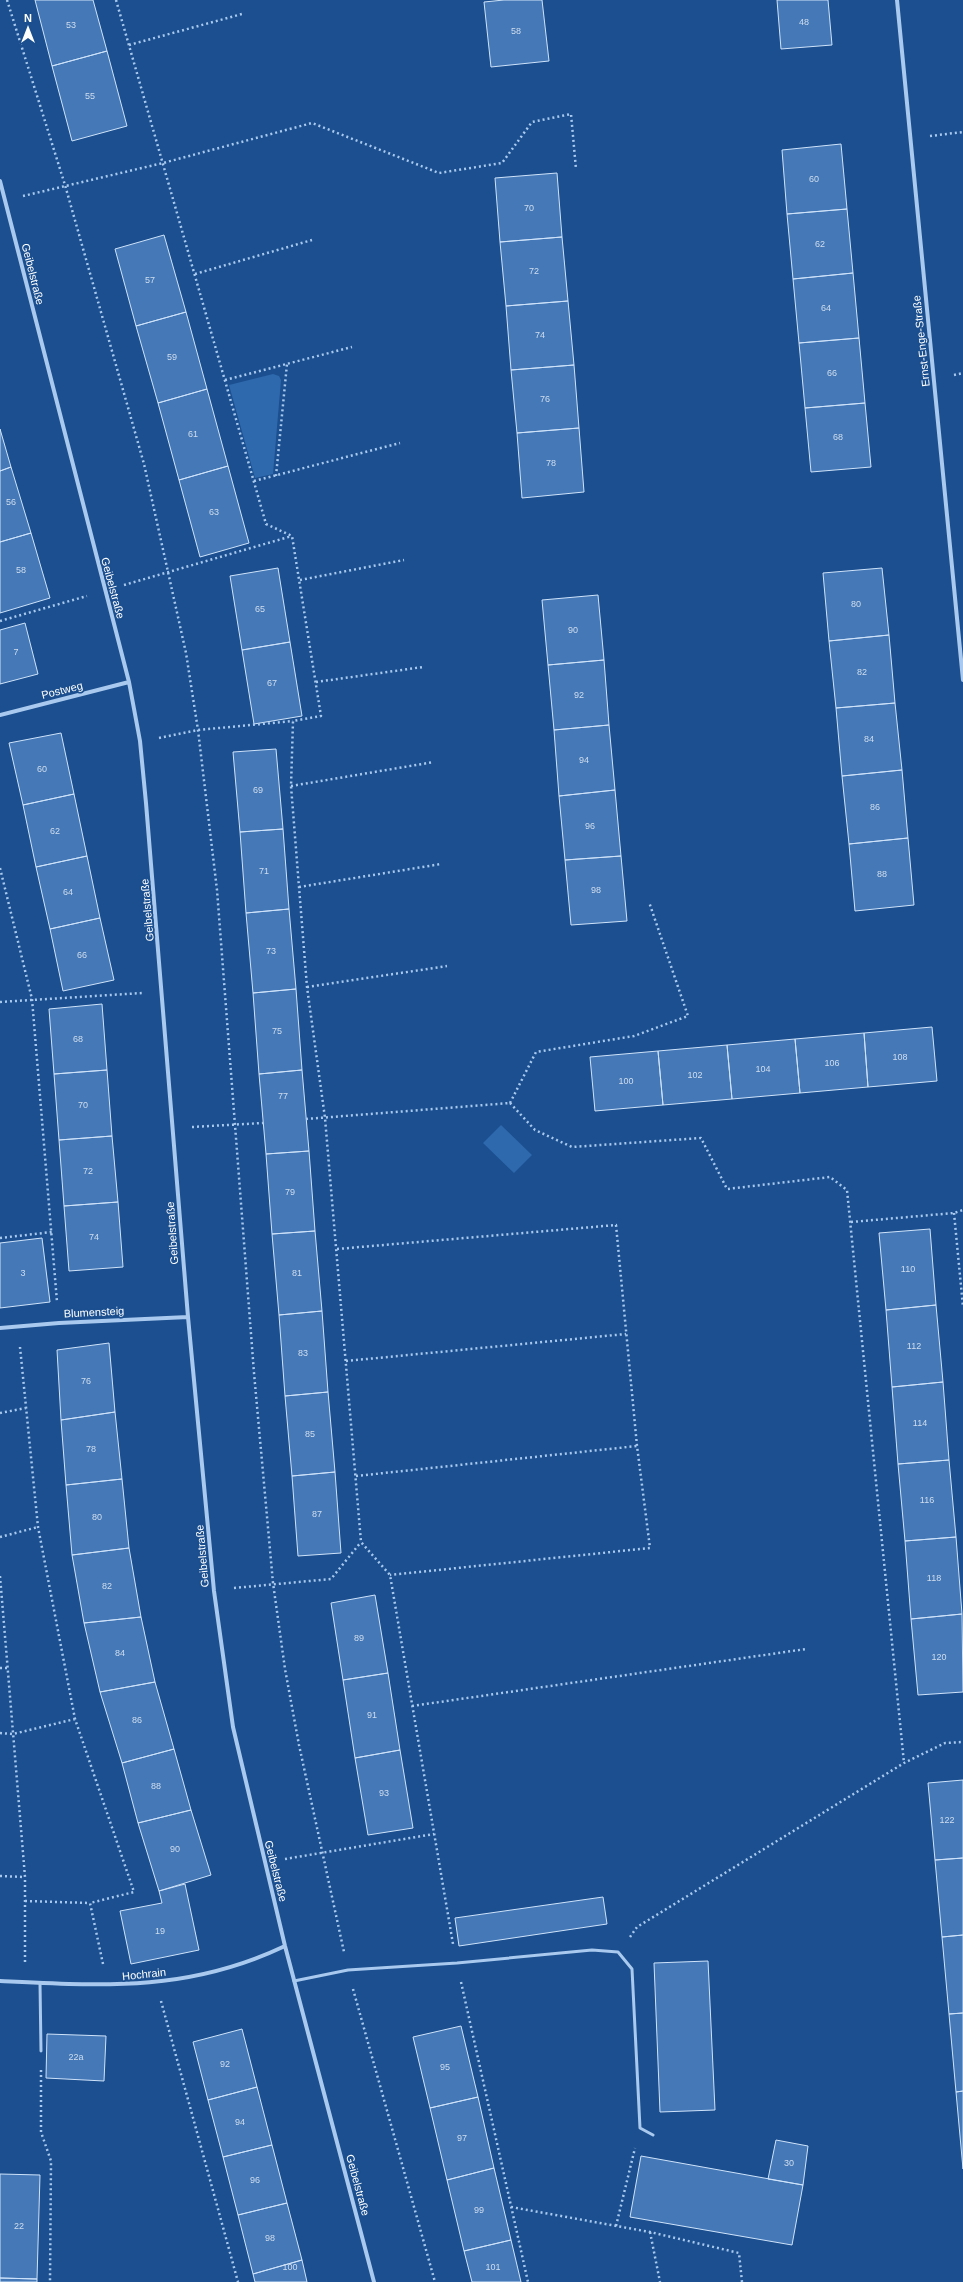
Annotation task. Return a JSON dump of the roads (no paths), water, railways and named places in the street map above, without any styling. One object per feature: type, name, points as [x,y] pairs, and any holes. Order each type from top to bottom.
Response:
[{"type":"street","name":"Ernst-Enge-Straße","points":[[897,0],[963,680]]},
{"type":"street","name":"Geibelstraße","points":[[0,181],[104,591],[129,682],[140,741],[163,992],[188,1317],[214,1591],[233,1727],[285,1946],[374,2282]]},
{"type":"street","points":[[0,202],[5,200]]},
{"type":"street","name":"Postweg","points":[[0,716],[129,682]]},
{"type":"street","name":"Blumensteig","points":[[0,1328],[59,1323],[188,1317]]},
{"type":"street","name":"Hochrain","points":[[0,1981],[108,1986],[156,1983],[192,1977],[256,1960],[285,1946]]},
{"type":"lane","points":[[294,1981],[348,1970],[457,1963],[592,1950],[618,1952],[632,1969],[640,2128],[653,2135]]},
{"type":"lane","points":[[40,1983],[41,2051]]}]
